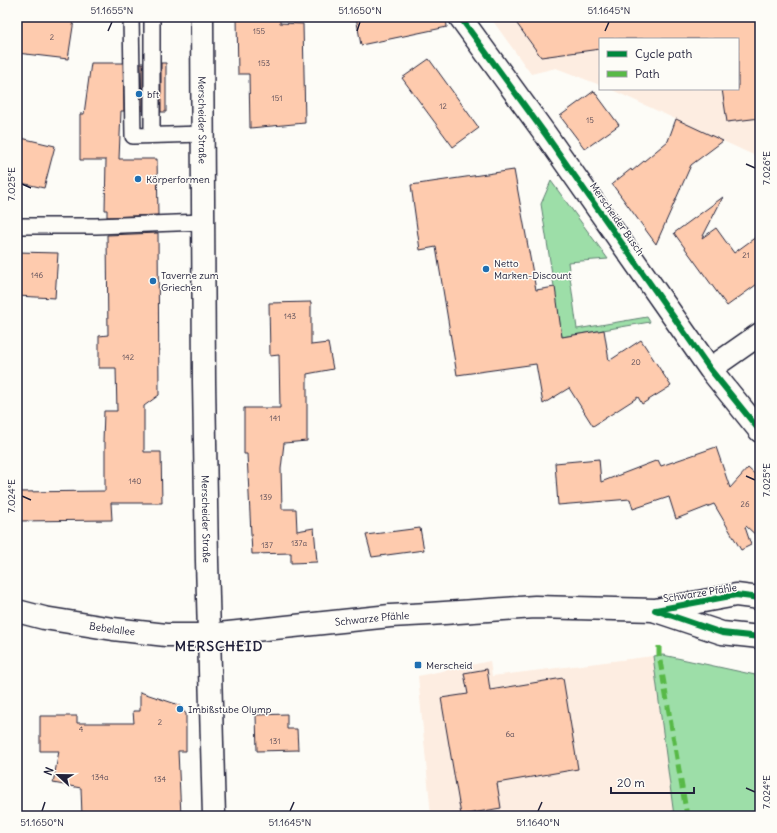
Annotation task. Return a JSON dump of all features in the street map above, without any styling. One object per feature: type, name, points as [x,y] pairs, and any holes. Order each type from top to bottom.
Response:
[{"type":"main road","name":"Merscheider Straße","points":[[202,17],[204,389],[214,816]]},
{"type":"main road","name":"Merscheider Busch","points":[[460,17],[546,136],[710,369],[760,431]]},
{"type":"main road","points":[[710,369],[760,334]]},
{"type":"main road","name":"Schwarze Pfähle","points":[[209,635],[390,616],[535,607],[655,610],[736,595],[760,598]]},
{"type":"main road","name":"Schwarze Pfähle","points":[[655,610],[722,632],[760,637]]},
{"type":"main road","name":"Bebelallee","points":[[17,611],[44,618],[112,629],[166,635],[209,635]]},
{"type":"lane","points":[[132,17],[133,136],[203,134]]},
{"type":"lane","points":[[152,17],[152,135]]},
{"type":"lane","points":[[17,226],[96,226],[203,222]]},
{"type":"shaded area","points":[[490,17],[760,17],[760,158],[612,90],[739,90],[739,38],[599,38],[599,85],[556,68],[531,74]]},
{"type":"shaded area","points":[[653,656],[674,816],[431,816],[418,676],[490,661],[492,676]]},
{"type":"green space","points":[[551,181],[608,259],[568,262],[577,329],[647,317],[650,322],[562,337],[541,204]]},
{"type":"green space","points":[[663,655],[760,676],[760,816],[674,816],[653,656]]},
{"type":"building","points":[[17,17],[51,17],[74,20],[68,59],[17,53]]},
{"type":"building","points":[[237,17],[280,17],[280,23],[303,24],[305,123],[250,128],[249,74],[238,74]]},
{"type":"building","points":[[356,17],[446,17],[447,27],[361,45]]},
{"type":"building","points":[[512,17],[760,17],[760,118],[727,122],[722,90],[739,90],[739,38],[599,38],[599,49],[541,57]]},
{"type":"building","points":[[429,59],[479,128],[453,147],[402,78]]},
{"type":"building","points":[[91,63],[123,63],[124,111],[121,111],[119,159],[157,159],[158,215],[107,217],[107,210],[105,210],[106,160],[80,160],[80,114],[84,114]]},
{"type":"building","points":[[141,63],[143,63],[143,111],[142,111]]},
{"type":"building","points":[[161,63],[166,63],[166,112],[161,112]]},
{"type":"building","points":[[594,91],[619,125],[585,149],[560,116]]},
{"type":"building","points":[[676,119],[723,141],[691,165],[656,244],[612,184],[631,169],[632,171],[668,141]]},
{"type":"building","points":[[17,137],[55,146],[44,188],[17,182]]},
{"type":"building","name":"Netto Marken-Discount","points":[[514,170],[536,290],[555,287],[562,337],[604,330],[609,361],[641,340],[671,386],[642,404],[638,397],[593,426],[569,388],[543,404],[536,364],[457,375],[436,247],[420,250],[411,185]]},
{"type":"building","points":[[723,197],[702,238],[716,228],[734,253],[760,234],[760,282],[727,306],[674,233]]},
{"type":"building","points":[[158,233],[159,395],[144,406],[144,452],[161,452],[162,503],[111,503],[112,520],[17,521],[17,492],[105,491],[105,442],[103,442],[104,411],[117,411],[116,368],[99,368],[99,336],[108,335],[107,235]]},
{"type":"building","points":[[17,252],[58,253],[55,298],[17,296]]},
{"type":"building","points":[[311,302],[311,345],[328,343],[333,369],[307,374],[307,441],[284,443],[281,469],[282,509],[296,509],[297,531],[314,528],[317,562],[291,563],[291,553],[252,554],[247,454],[244,454],[244,408],[280,408],[279,355],[270,356],[269,303]]},
{"type":"building","points":[[716,447],[730,488],[748,468],[760,479],[760,539],[746,526],[745,527],[751,545],[741,550],[714,504],[676,519],[669,497],[633,509],[630,499],[558,505],[555,463],[599,459],[601,482],[658,460],[661,466]]},
{"type":"building","points":[[420,528],[424,550],[372,557],[366,535]]},
{"type":"building","points":[[487,669],[490,690],[563,678],[578,769],[497,783],[501,808],[461,815],[441,698],[468,694],[464,673]]},
{"type":"building","points":[[140,692],[179,705],[186,714],[186,751],[178,751],[181,816],[82,816],[81,788],[53,783],[59,751],[40,751],[40,716],[77,716],[77,723],[134,723],[133,711],[140,711]]},
{"type":"building","points":[[287,714],[287,729],[297,729],[298,750],[257,751],[256,715]]},
{"type":"marked path","points":[[659,646],[659,655],[687,816]]},
{"type":"cycle path","points":[[460,17],[546,135],[710,369],[760,431]]},
{"type":"cycle path","points":[[656,610],[736,595],[760,598]]},
{"type":"cycle path","points":[[655,610],[722,633],[760,637]]},
{"type":"place","name":"bft","points":[[139,94]]},
{"type":"place","name":"Körperformen","points":[[138,179]]},
{"type":"place","name":"Netto Marken-Discount","points":[[486,269]]},
{"type":"place","name":"Taverne zum Griechen","points":[[153,281]]},
{"type":"place","name":"Merscheid","points":[[418,665]]},
{"type":"place","name":"Imbißstube Olymp","points":[[180,709]]},
{"type":"district","name":"MERSCHEID","points":[[219,646]]}]
